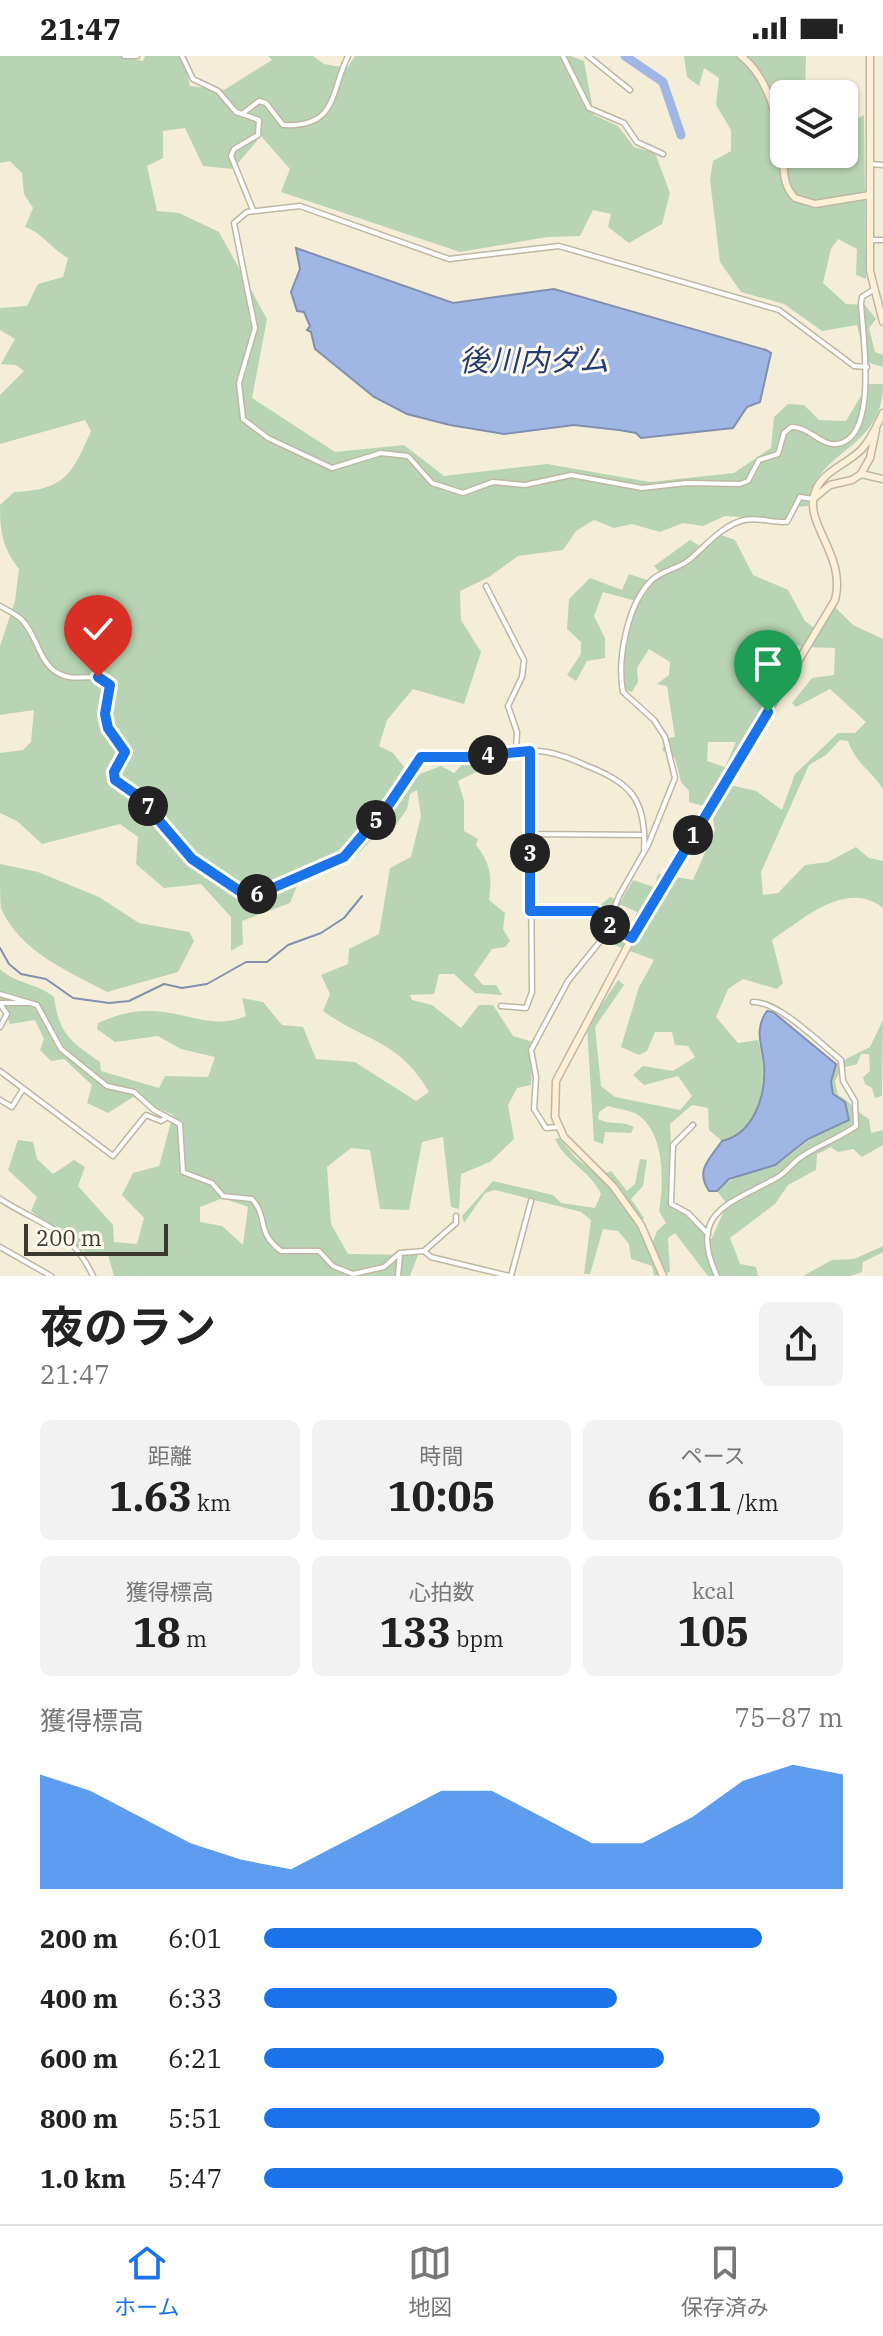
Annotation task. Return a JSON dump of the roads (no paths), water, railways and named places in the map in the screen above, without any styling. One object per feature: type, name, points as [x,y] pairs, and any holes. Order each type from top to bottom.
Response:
[{"type":"main road","points":[[741,56],[755,67],[763,79],[780,140],[787,189],[805,204],[870,195]]},
{"type":"main road","points":[[870,56],[873,290],[883,322]]},
{"type":"main road","points":[[663,1276],[641,1225],[613,1186],[572,1148],[559,1127],[554,1096],[561,1068],[632,938],[835,600],[838,571],[816,519],[813,499],[820,482],[862,449],[883,413]]},
{"type":"main road","points":[[813,499],[830,485],[852,480],[861,474],[870,458],[876,427]]},
{"type":"main road","points":[[861,474],[883,479]]},
{"type":"street","points":[[124,56],[137,56]]},
{"type":"street","points":[[182,56],[193,79],[218,91],[232,109],[256,117],[261,126],[258,135],[234,149],[231,156],[253,210]]},
{"type":"street","points":[[242,114],[259,101],[266,103],[283,125],[324,115],[332,108],[336,85],[348,56]]},
{"type":"street","points":[[563,56],[589,108],[621,122],[637,142],[663,154]]},
{"type":"street","points":[[588,56],[628,89]]},
{"type":"street","points":[[870,164],[883,165]]},
{"type":"street","points":[[867,367],[854,366],[779,310],[575,251],[546,247],[449,259],[310,207],[253,210],[240,215],[234,223],[255,328],[241,371],[240,412],[247,424],[268,438],[332,468],[395,453],[416,462],[432,483],[463,493],[493,482],[525,485],[571,475],[642,488],[686,483],[740,484],[751,476],[759,460],[778,454],[784,433],[791,427],[805,429],[832,444],[849,438],[861,414],[867,367],[861,303],[862,297],[873,290]]},
{"type":"street","points":[[873,240],[883,240]]},
{"type":"street","points":[[559,1127],[546,1128],[537,1119],[531,1050],[568,981],[594,951],[609,923],[619,896],[644,852],[675,773],[665,737],[654,720],[627,698],[622,688],[622,649],[645,589],[651,580],[678,567],[707,542],[736,524],[758,519],[787,522],[800,497],[813,499]]},
{"type":"street","points":[[486,586],[524,660],[522,677],[508,706],[517,732],[516,751]]},
{"type":"street","points":[[0,606],[25,623],[56,673],[69,678],[98,677],[108,681],[110,689],[105,714],[108,728],[125,752],[114,772],[115,780],[138,796],[160,818],[181,849],[248,895],[279,888],[338,862],[390,803],[421,757],[467,757],[530,751],[567,757],[621,780],[632,792],[644,835],[644,852]]},
{"type":"street","points":[[501,1006],[522,1010],[530,1002],[530,751]]},
{"type":"street","points":[[530,834],[644,835]]},
{"type":"street","points":[[530,911],[596,911],[632,938]]},
{"type":"street","points":[[0,994],[30,1002],[42,1011],[61,1049],[107,1086],[134,1092],[183,1128],[183,1172],[212,1183],[223,1196],[252,1199],[260,1211],[264,1235],[281,1251],[319,1251],[333,1266],[353,1274],[384,1267],[400,1253],[424,1251],[456,1223],[456,1216]]},
{"type":"street","points":[[0,1003],[30,1002]]},
{"type":"street","points":[[717,1276],[707,1248],[708,1234],[720,1208],[729,1200],[785,1173],[801,1156],[856,1126],[855,1101],[843,1081],[841,1060],[765,1002],[753,1002]]},
{"type":"street","points":[[0,1003],[7,1014],[0,1027]]},
{"type":"street","points":[[0,1071],[113,1156],[146,1115],[161,1121],[166,1118]]},
{"type":"street","points":[[0,1100],[12,1107],[23,1089]]},
{"type":"street","points":[[693,1125],[673,1145],[671,1204],[688,1213],[708,1234]]},
{"type":"street","points":[[0,1199],[73,1242],[93,1276]]},
{"type":"street","points":[[424,1251],[431,1257],[510,1276],[531,1201]]},
{"type":"street","points":[[0,1247],[51,1276]]},
{"type":"street","points":[[398,1276],[400,1253]]},
{"type":"water","name":"後川内ダム","points":[[296,248],[453,303],[554,289],[766,350],[771,353],[760,402],[747,407],[733,428],[641,438],[636,433],[574,425],[504,434],[407,414],[374,397],[315,349],[311,332],[307,330],[310,326],[304,312],[297,311],[291,292],[300,269]]},
{"type":"water","points":[[767,1011],[773,1012],[836,1064],[831,1082],[833,1094],[845,1102],[849,1120],[808,1139],[775,1165],[729,1179],[717,1191],[709,1191],[703,1177],[708,1160],[722,1141],[742,1131],[760,1102],[764,1066],[760,1025]]},
{"type":"waterway","points":[[625,56],[663,82],[681,135]]},
{"type":"waterway","points":[[0,948],[9,964],[21,974],[46,979],[73,998],[109,1003],[129,1001],[164,984],[182,988],[207,984],[246,962],[267,962],[288,945],[321,933],[344,918],[362,896]]},
{"type":"waterway","points":[[9,1254],[31,1267]]}]
